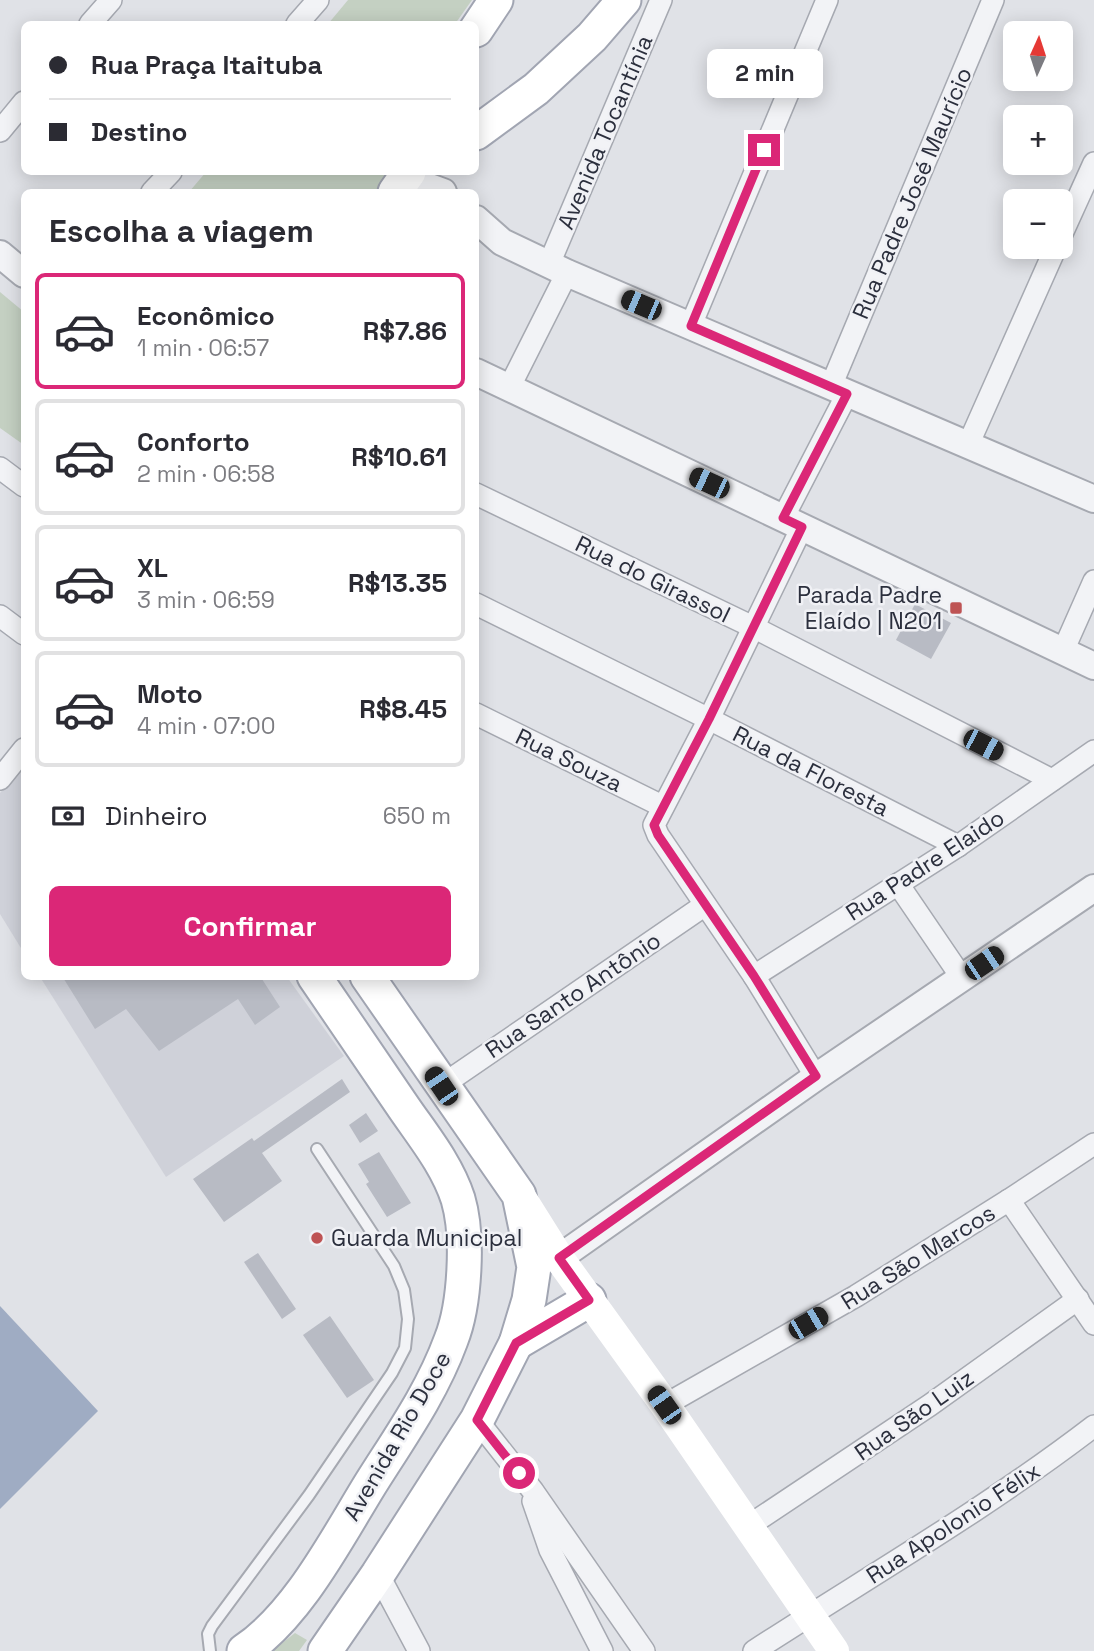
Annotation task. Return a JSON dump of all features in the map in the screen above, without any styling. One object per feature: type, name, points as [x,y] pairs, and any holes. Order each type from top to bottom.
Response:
[{"type":"main road","points":[[479,26],[496,0]]},
{"type":"main road","points":[[479,131],[536,89],[592,37],[624,0]]},
{"type":"main road","name":"Avenida Rio Doce","points":[[244,1651],[274,1626],[291,1606],[330,1550],[434,1381],[453,1337],[463,1292],[464,1243],[458,1200],[442,1162],[317,980]]},
{"type":"main road","points":[[370,980],[519,1195],[559,1258],[834,1651]]},
{"type":"main road","points":[[325,1651],[477,1420],[516,1343],[529,1300],[534,1267],[519,1195]]},
{"type":"main road","points":[[516,1343],[589,1300]]},
{"type":"street","points":[[93,21],[111,0]]},
{"type":"street","points":[[300,21],[318,0]]},
{"type":"street","name":"Avenida Tocantínia","points":[[509,388],[558,269],[661,0]]},
{"type":"street","points":[[691,326],[827,0]]},
{"type":"street","name":"Rua Padre José Maurício","points":[[659,813],[709,719],[753,627],[793,523],[839,390],[993,0]]},
{"type":"street","points":[[0,131],[21,106]]},
{"type":"street","points":[[1073,209],[1094,163]]},
{"type":"street","points":[[155,189],[168,175]]},
{"type":"street","points":[[407,178],[435,189]]},
{"type":"street","points":[[479,224],[489,240],[1094,499]]},
{"type":"street","points":[[0,254],[21,272]]},
{"type":"street","points":[[968,444],[1051,259]]},
{"type":"street","points":[[479,373],[1094,666]]},
{"type":"street","points":[[0,468],[21,484]]},
{"type":"street","name":"Rua do Girassol","points":[[479,495],[753,627],[1052,780]]},
{"type":"street","points":[[1063,651],[1094,581]]},
{"type":"street","name":"Rua da Floresta","points":[[479,605],[958,846]]},
{"type":"street","points":[[0,616],[21,632]]},
{"type":"street","name":"Rua Souza","points":[[479,716],[659,813]]},
{"type":"street","name":"Rua Padre Elaido","points":[[754,976],[958,846],[1094,751]]},
{"type":"street","points":[[0,778],[21,753]]},
{"type":"street","points":[[659,813],[655,830],[754,976],[816,1076]]},
{"type":"street","points":[[898,884],[962,978]]},
{"type":"street","points":[[559,1258],[816,1076],[1094,888]]},
{"type":"street","name":"Rua Santo Antônio","points":[[441,1086],[705,905]]},
{"type":"street","name":"Rua São Marcos","points":[[664,1405],[856,1296],[1094,1144]]},
{"type":"street","points":[[1009,1200],[1094,1324]]},
{"type":"street","name":"Rua São Luiz","points":[[747,1527],[930,1405],[1077,1299]]},
{"type":"street","points":[[477,1420],[533,1490],[644,1651]]},
{"type":"street","name":"Rua Apolonio Félix","points":[[754,1651],[928,1541],[1053,1458],[1094,1426]]},
{"type":"street","points":[[533,1490],[533,1506],[542,1531],[602,1651]]},
{"type":"street","points":[[378,1574],[419,1651]]},
{"type":"lane","points":[[210,1651],[208,1634],[212,1626],[309,1495],[405,1348],[408,1319],[404,1290],[394,1266],[317,1149]]},
{"type":"shaded area","points":[[21,769],[21,948],[0,914],[0,793]]},
{"type":"shaded area","points":[[42,980],[289,980],[344,1056],[166,1177]]},
{"type":"green space","points":[[348,0],[472,0],[457,21],[330,21]]},
{"type":"green space","points":[[203,175],[388,175],[382,189],[192,189]]},
{"type":"green space","points":[[0,292],[21,310],[21,443],[0,428]]},
{"type":"green space","points":[[295,1633],[307,1640],[299,1651],[272,1651]]},
{"type":"water","points":[[0,1306],[98,1411],[0,1509]]},
{"type":"building","points":[[915,604],[951,623],[931,659],[896,640]]},
{"type":"building","points":[[64,980],[263,980],[280,1007],[255,1025],[238,999],[159,1051],[126,1009],[95,1029]]},
{"type":"building","points":[[342,1079],[350,1092],[262,1153],[282,1181],[224,1222],[193,1179],[252,1138],[254,1141]]},
{"type":"building","points":[[366,1113],[378,1131],[360,1143],[349,1125]]},
{"type":"building","points":[[379,1152],[411,1203],[387,1217],[366,1184],[369,1182],[358,1164]]},
{"type":"building","points":[[258,1253],[296,1309],[282,1319],[244,1262]]},
{"type":"building","points":[[330,1316],[374,1380],[347,1398],[303,1335]]},
{"type":"place","name":"Parada Padre Elaído | N201","points":[[956,608]]},
{"type":"place","name":"Guarda Municipal","points":[[317,1238]]},
{"type":"route","points":[[519,1473],[477,1420],[516,1343],[589,1300],[559,1258],[816,1076],[754,976],[658,835],[654,825],[709,719],[802,527],[783,518],[847,394],[691,326],[764,150]]}]
